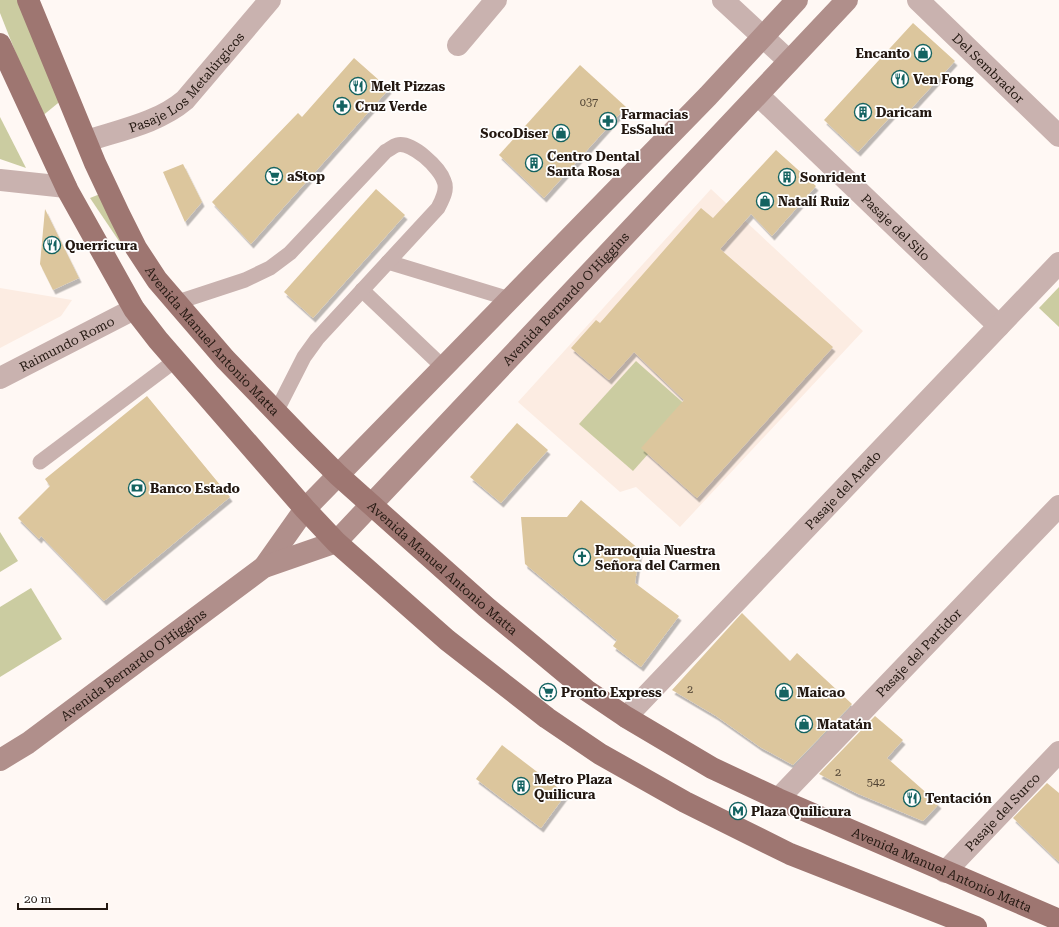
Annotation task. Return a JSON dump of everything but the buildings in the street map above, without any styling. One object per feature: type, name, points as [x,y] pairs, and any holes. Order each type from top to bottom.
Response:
[{"type":"main road","name":"Avenida Manuel Antonio Matta","points":[[28,0],[87,141],[119,214],[136,248],[175,302],[276,412],[338,475],[486,607],[556,667],[586,690],[626,717],[712,768],[778,799],[1059,920]]},
{"type":"main road","name":"Avenida Bernardo O'Higgins","points":[[264,568],[305,509],[798,0]]},
{"type":"main road","name":"Avenida Bernardo O'Higgins","points":[[0,760],[28,743],[264,568],[336,542],[847,0]]},
{"type":"main road","points":[[0,44],[66,186],[134,309],[176,360],[305,509],[336,542],[447,640],[547,718],[600,754],[685,802],[790,854],[976,927]]},
{"type":"street","name":"Pasaje Los Metalúrgicos","points":[[87,141],[174,110],[185,100],[270,0]]},
{"type":"street","points":[[458,45],[496,0]]},
{"type":"street","points":[[723,0],[789,61]]},
{"type":"street","name":"Del Sembrador","points":[[918,0],[1059,136]]},
{"type":"street","name":"Pasaje del Silo","points":[[758,95],[999,326]]},
{"type":"street","points":[[0,180],[66,186]]},
{"type":"street","name":"Pasaje del Arado","points":[[626,717],[1059,263]]},
{"type":"street","name":"Raimundo Romo","points":[[0,378],[134,309]]},
{"type":"street","name":"Pasaje del Partidor","points":[[778,799],[1059,506]]},
{"type":"street","name":"Pasaje del Surco","points":[[945,872],[1059,752]]},
{"type":"lane","points":[[175,302],[245,280],[270,268],[290,253],[386,151],[398,145],[409,146],[427,158],[445,181],[445,194],[438,208],[317,339],[304,357],[276,412]]},
{"type":"lane","points":[[388,262],[510,299]]},
{"type":"lane","points":[[362,290],[443,367]]},
{"type":"lane","points":[[40,462],[176,360]]},
{"type":"shaded area","points":[[711,189],[863,331],[680,527],[636,487],[620,492],[518,402]]},
{"type":"shaded area","points":[[0,288],[72,300],[61,316],[0,348]]},
{"type":"green space","points":[[0,0],[20,0],[63,99],[41,117],[0,13]]},
{"type":"green space","points":[[0,117],[26,168],[0,159]]},
{"type":"green space","points":[[100,194],[125,250],[90,198]]},
{"type":"green space","points":[[1059,287],[1059,327],[1039,308]]},
{"type":"green space","points":[[636,361],[689,408],[633,471],[579,424]]},
{"type":"green space","points":[[0,532],[18,561],[0,572]]},
{"type":"green space","points":[[31,588],[62,639],[0,677],[0,607]]},
{"type":"place","name":"Encanto","points":[[923,53]]},
{"type":"place","name":"Ven Fong","points":[[900,79]]},
{"type":"place","name":"Melt Pizzas","points":[[358,86]]},
{"type":"place","name":"Cruz Verde","points":[[342,106]]},
{"type":"place","name":"Daricam","points":[[863,112]]},
{"type":"place","name":"Farmacias EsSalud","points":[[608,121]]},
{"type":"place","name":"SocoDiser","points":[[561,133]]},
{"type":"place","name":"Centro Dental Santa Rosa","points":[[534,163]]},
{"type":"place","name":"aStop","points":[[274,176]]},
{"type":"place","name":"Sonrident","points":[[787,177]]},
{"type":"place","name":"Natalí Ruiz","points":[[765,201]]},
{"type":"place","name":"Querricura","points":[[52,245]]},
{"type":"place","name":"Banco Estado","points":[[137,488]]},
{"type":"place","name":"Parroquia Nuestra Señora del Carmen","points":[[582,557]]},
{"type":"place","name":"Pronto Express","points":[[548,692]]},
{"type":"place","name":"Maicao","points":[[784,692]]},
{"type":"place","name":"Matatán","points":[[804,724]]},
{"type":"place","name":"Metro Plaza Quilicura","points":[[521,786]]},
{"type":"place","name":"Tentación","points":[[912,798]]},
{"type":"place","name":"Plaza Quilicura","points":[[738,811]]}]
